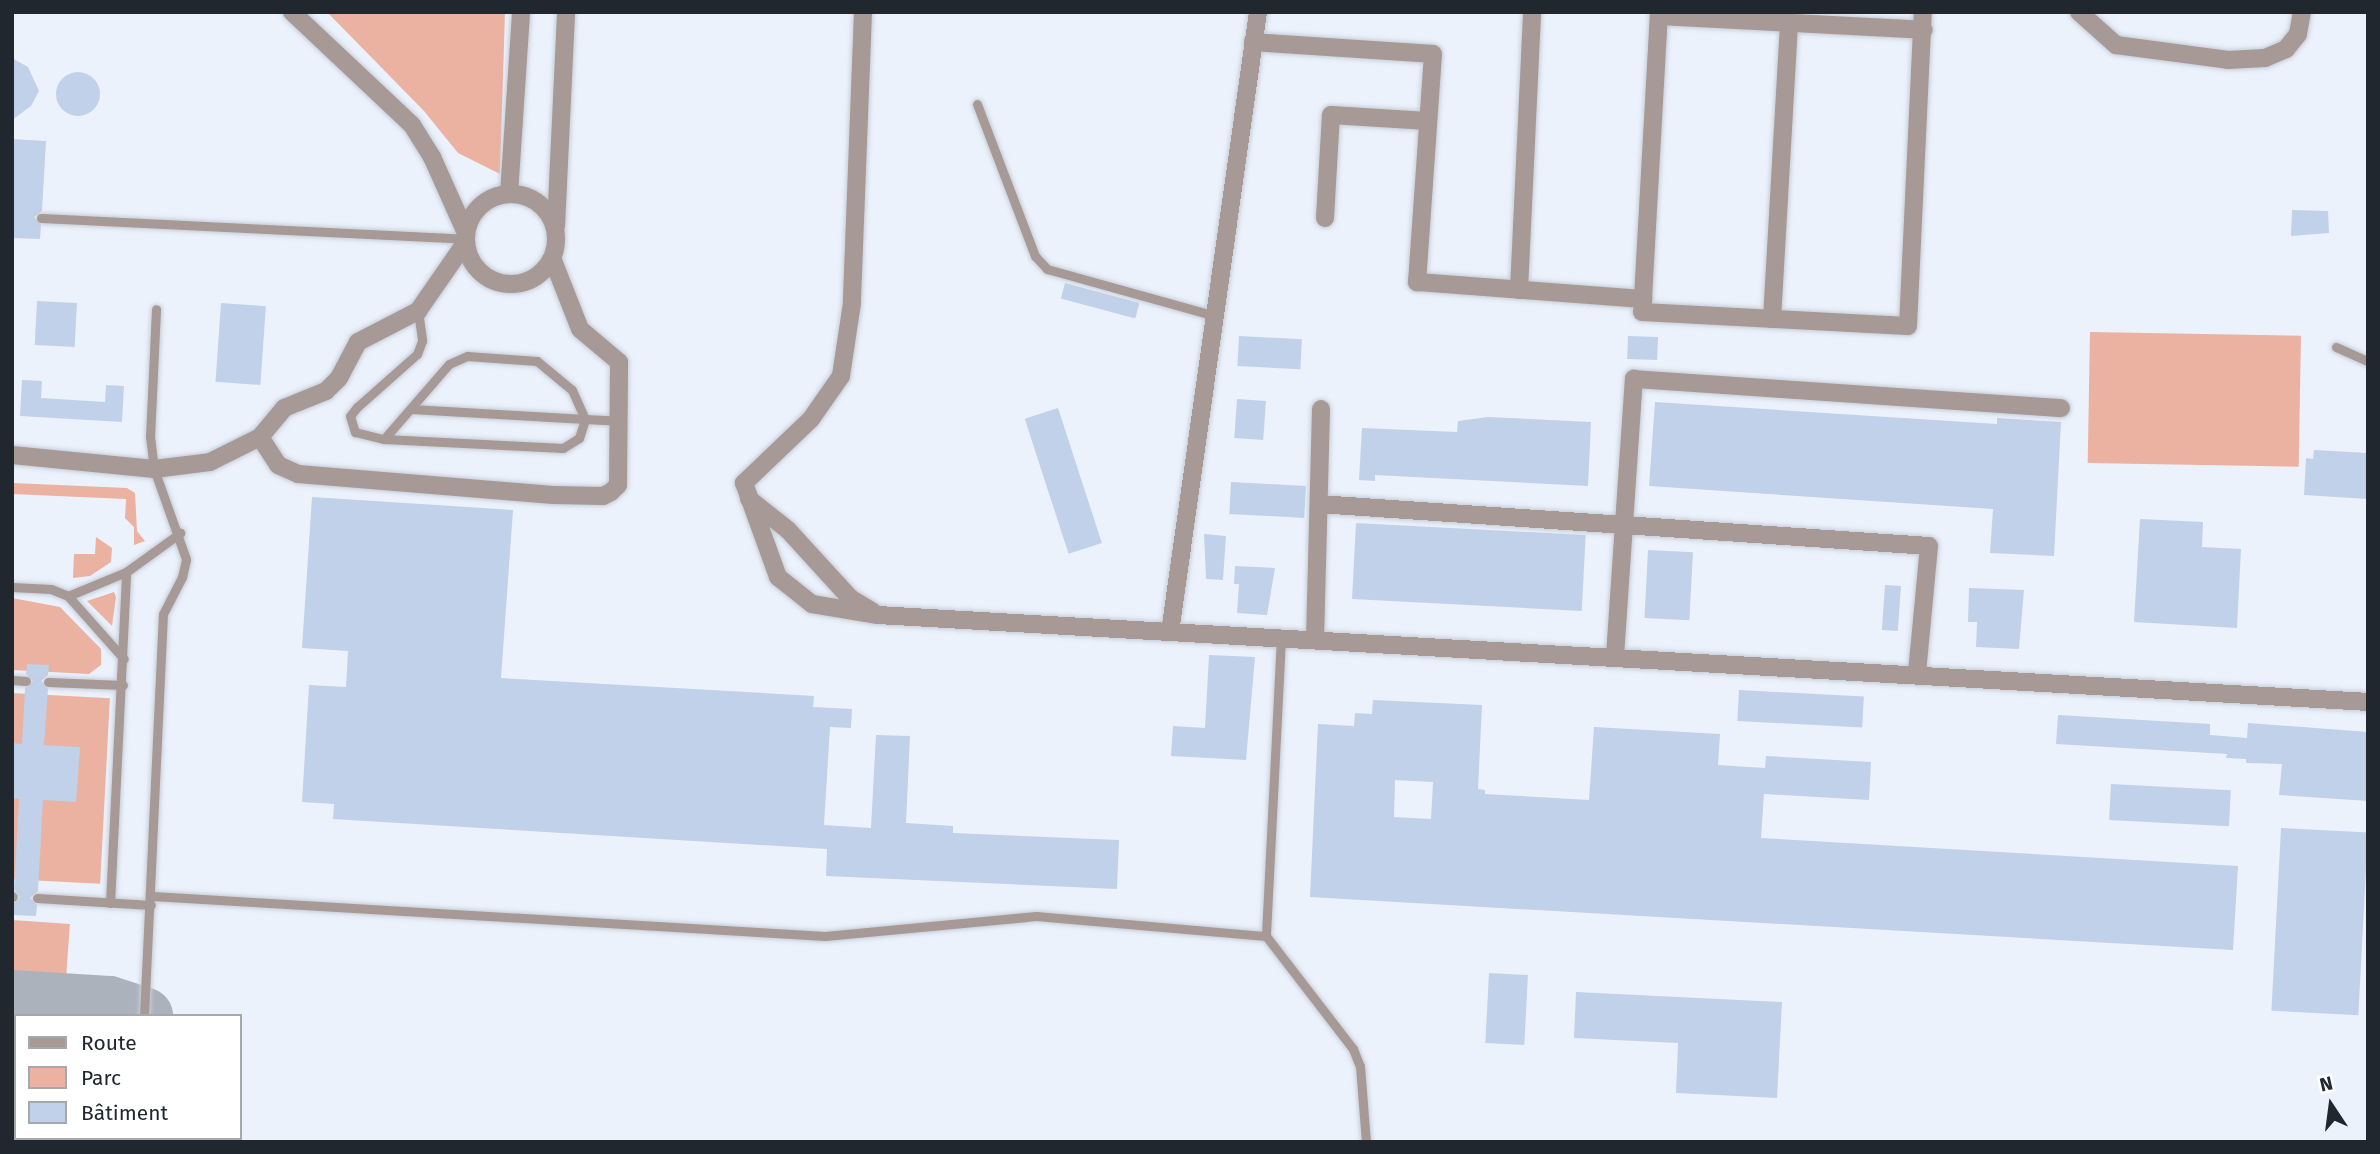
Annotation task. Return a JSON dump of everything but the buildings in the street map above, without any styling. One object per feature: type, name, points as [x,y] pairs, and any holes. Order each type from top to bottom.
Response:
[{"type":"street","points":[[292,12],[412,125],[432,157],[478,270],[505,284],[534,278],[552,258]]},
{"type":"street","points":[[509,194],[521,12]]},
{"type":"street","points":[[260,437],[278,465],[298,474],[603,496],[618,485],[619,362],[580,329],[552,258],[566,12]]},
{"type":"street","points":[[863,12],[852,303],[841,376],[811,419],[746,476],[748,499],[768,559],[793,592],[812,604],[878,615],[1917,673],[2368,702]]},
{"type":"street","points":[[1170,632],[1212,315],[1258,12]]},
{"type":"street","points":[[1519,290],[1532,12]]},
{"type":"street","points":[[2079,12],[2116,45],[2228,60],[2264,58],[2286,49],[2298,34],[2302,12]]},
{"type":"street","points":[[1659,14],[1789,23],[1924,21],[1908,326],[1642,312],[1659,14]]},
{"type":"street","points":[[1772,319],[1789,23]]},
{"type":"street","points":[[1253,42],[1433,54],[1416,282],[1643,299]]},
{"type":"street","points":[[1325,218],[1331,115],[1428,121]]},
{"type":"street","points":[[12,455],[154,469],[210,462],[260,437],[284,408],[313,398],[334,384],[358,342],[418,311],[466,238],[476,210],[485,201],[509,194],[539,203],[555,229]]},
{"type":"street","points":[[1615,656],[1634,379],[2061,408]]},
{"type":"street","points":[[1315,639],[1321,409]]},
{"type":"street","points":[[748,499],[788,530],[850,598],[878,615]]},
{"type":"street","points":[[1319,504],[1929,546],[1917,673]]},
{"type":"lane","points":[[977,104],[1035,256],[1047,269],[1212,315]]},
{"type":"lane","points":[[41,218],[466,238]]},
{"type":"lane","points":[[144,1014],[152,901],[163,614],[185,570],[180,533],[154,469],[150,437],[156,309]]},
{"type":"lane","points":[[384,439],[458,358],[522,357],[558,376],[572,390],[584,419],[579,439],[564,448],[384,439],[355,432],[351,416],[417,354],[422,341],[418,311]]},
{"type":"lane","points":[[2336,347],[2368,361]]},
{"type":"lane","points":[[411,409],[619,421]]},
{"type":"lane","points":[[68,596],[126,572],[180,533]]},
{"type":"lane","points":[[110,903],[123,685],[126,572]]},
{"type":"lane","points":[[12,587],[51,589],[68,596],[124,659]]},
{"type":"lane","points":[[1280,638],[1266,936],[1353,1049],[1360,1066],[1366,1142]]},
{"type":"lane","points":[[12,680],[26,681]]},
{"type":"lane","points":[[48,682],[123,685]]},
{"type":"lane","points":[[37,898],[110,903],[152,901],[825,936],[1036,916],[1266,936]]},
{"type":"green space","points":[[327,12],[505,12],[500,174],[458,153],[424,111]]},
{"type":"green space","points":[[2090,332],[2301,336],[2299,467],[2088,463]]},
{"type":"green space","points":[[12,483],[127,488],[135,493],[137,531],[145,541],[134,545],[134,527],[125,518],[126,499],[12,494]]},
{"type":"green space","points":[[96,537],[112,548],[111,562],[90,576],[73,578],[74,554],[95,554]]},
{"type":"green space","points":[[114,592],[116,597],[112,626],[87,601]]},
{"type":"green space","points":[[12,598],[60,607],[101,649],[101,665],[89,674],[12,670]]},
{"type":"green space","points":[[12,693],[110,698],[100,884],[12,879]]},
{"type":"green space","points":[[12,920],[70,924],[66,985],[12,981]]},
{"type":"taxiway","points":[[12,998],[109,1004],[139,1014]]}]
